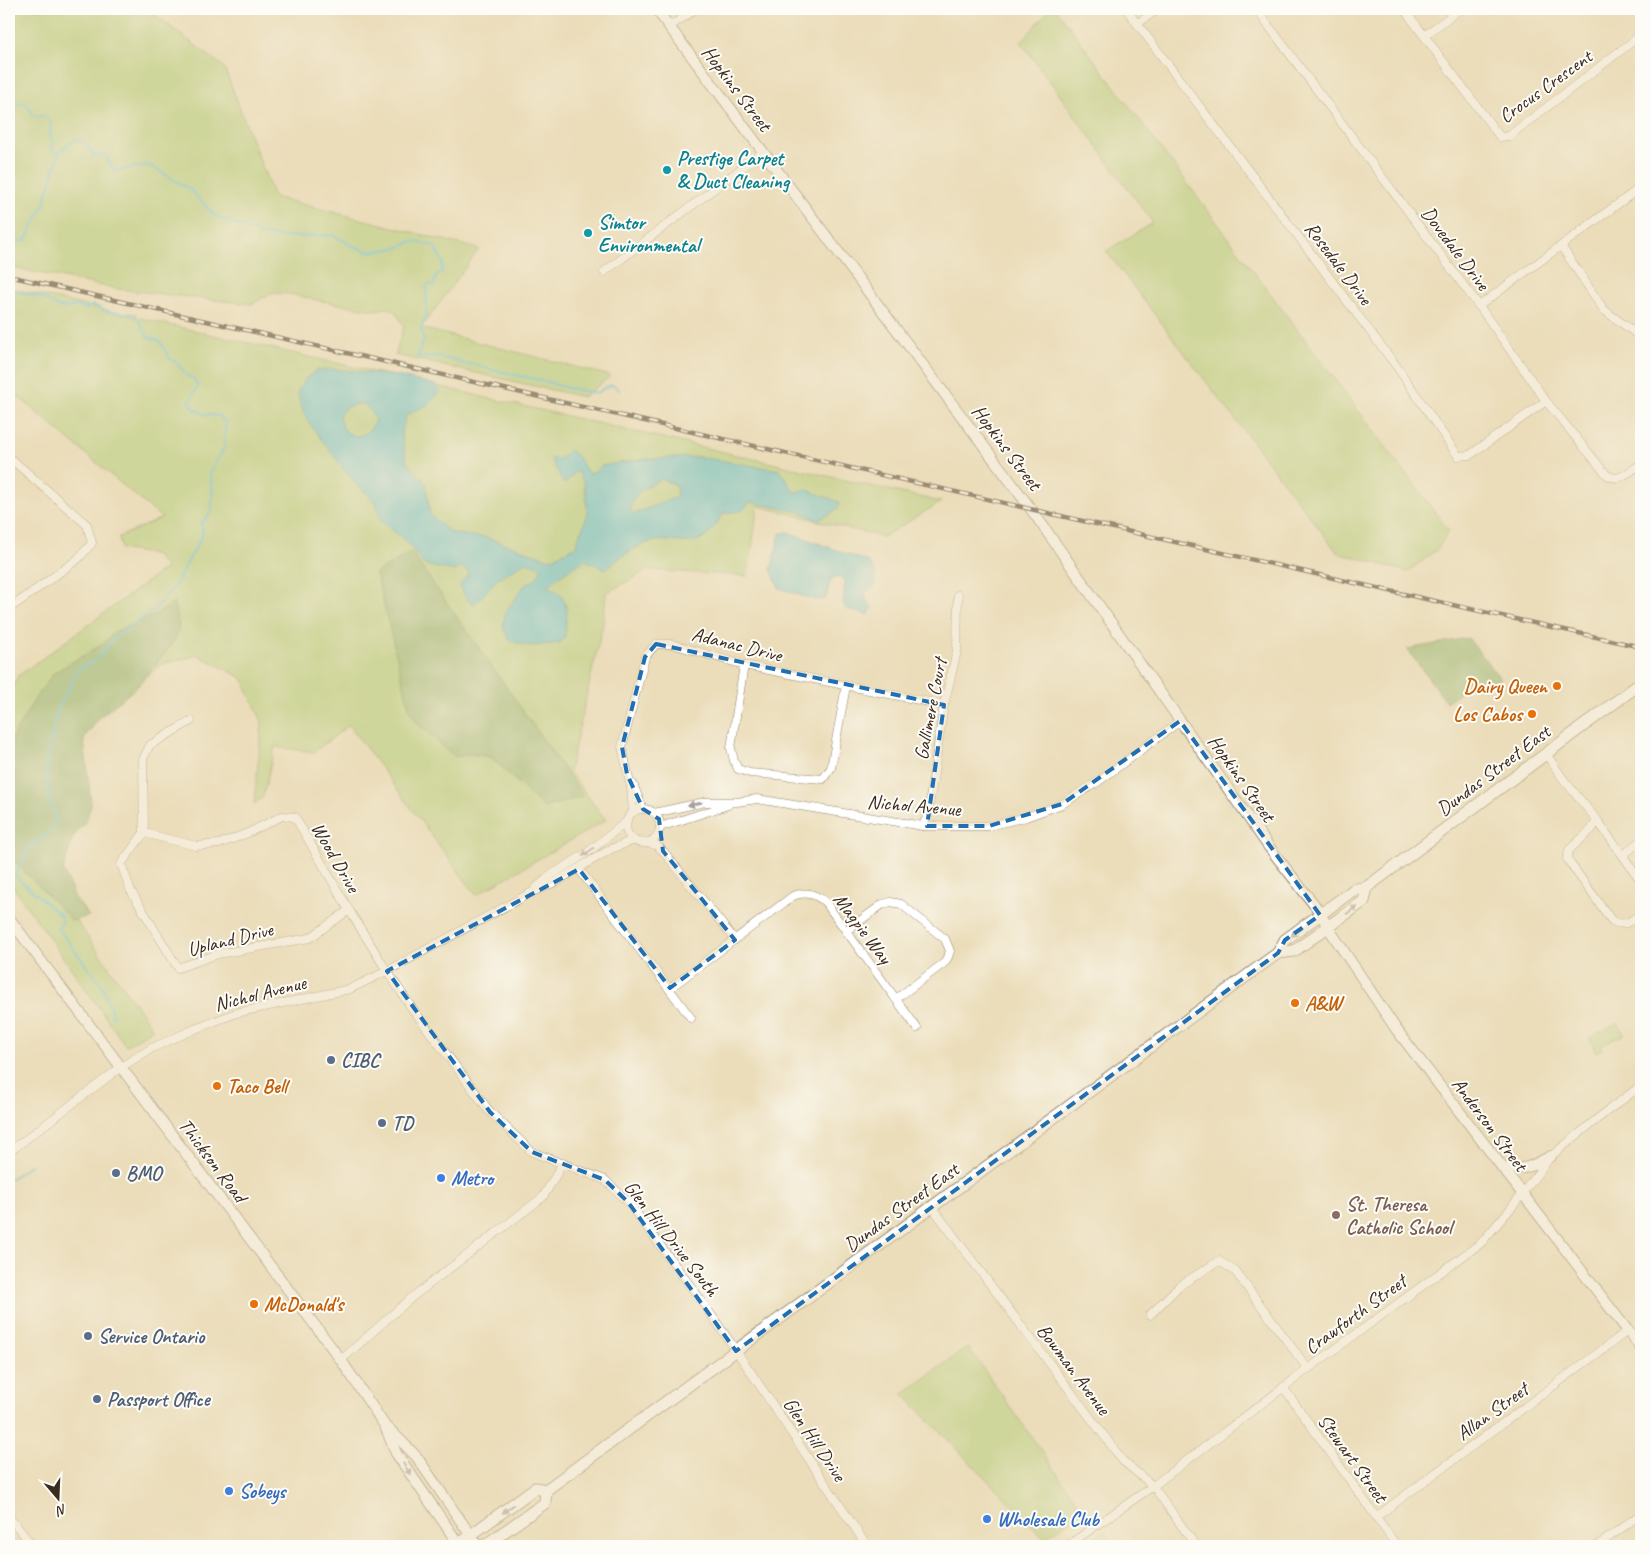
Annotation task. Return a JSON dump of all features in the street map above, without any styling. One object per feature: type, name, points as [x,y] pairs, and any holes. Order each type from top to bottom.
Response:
[{"type":"main road","name":"Hopkins Street","points":[[656,9],[1031,509],[1264,840],[1320,914]]},
{"type":"main road","name":"Dundas Street East","points":[[459,1546],[536,1488],[546,1490],[1278,953],[1285,940],[1320,914],[1353,890],[1367,888],[1641,684]]},
{"type":"main road","name":"Dundas Street East","points":[[1278,953],[1294,951],[1364,901],[1367,888]]},
{"type":"main road","name":"Anderson Street","points":[[1320,914],[1396,1029],[1641,1348]]},
{"type":"main road","name":"Thickson Road","points":[[10,922],[121,1066],[341,1360],[385,1426],[396,1452],[459,1546]]},
{"type":"main road","points":[[1502,1168],[1526,1168],[1551,1156]]},
{"type":"main road","name":"Thickson Road","points":[[385,1426],[416,1456],[478,1546]]},
{"type":"main road","name":"Dundas Street East","points":[[484,1546],[545,1503],[546,1490]]},
{"type":"street","points":[[669,27],[696,9]]},
{"type":"street","name":"Rosedale Drive","points":[[1126,9],[1397,367],[1458,456],[1470,455],[1546,401]]},
{"type":"street","points":[[1137,24],[1158,9]]},
{"type":"street","name":"Dovedale Drive","points":[[1256,9],[1479,306],[1546,401],[1609,476],[1614,478],[1623,476],[1641,464]]},
{"type":"street","name":"Crocus Crescent","points":[[1404,9],[1500,137],[1509,136],[1641,35]]},
{"type":"street","points":[[1424,36],[1460,9]]},
{"type":"street","points":[[604,272],[763,152]]},
{"type":"street","points":[[1479,306],[1641,187]]},
{"type":"street","points":[[1561,246],[1604,310],[1638,335],[1641,340]]},
{"type":"street","points":[[9,457],[87,525],[92,543],[78,558],[9,609]]},
{"type":"street","name":"Gallimere Court","points":[[923,826],[928,814],[944,705],[957,651],[958,595]]},
{"type":"street","name":"Adanac Drive","points":[[633,812],[631,788],[622,747],[645,657],[656,644],[672,644],[744,665],[944,705]]},
{"type":"street","points":[[744,665],[731,748],[738,769],[750,773],[823,780],[830,768],[846,686]]},
{"type":"street","points":[[144,832],[144,759],[150,745],[191,722]]},
{"type":"street","name":"Nichol Avenue","points":[[654,813],[705,802],[737,802],[757,799],[923,826],[989,826],[1026,817],[1062,804],[1099,781],[1180,722]]},
{"type":"street","points":[[1546,754],[1641,881]]},
{"type":"street","name":"Adanac Drive","points":[[627,774],[643,809]]},
{"type":"street","name":"Nichol Avenue","points":[[659,830],[737,802]]},
{"type":"street","points":[[663,851],[658,819],[654,813],[643,809],[633,812],[626,822],[627,832],[634,840],[656,845],[663,851],[736,940]]},
{"type":"street","name":"Wood Drive","points":[[144,832],[196,846],[219,844],[248,834],[282,816],[295,818],[348,910],[387,971]]},
{"type":"street","points":[[1597,820],[1592,829],[1568,850],[1567,859],[1612,921],[1621,924],[1627,923],[1641,914]]},
{"type":"street","name":"Nichol Avenue","points":[[534,890],[551,875],[588,853],[626,822]]},
{"type":"street","points":[[644,842],[654,838],[659,830]]},
{"type":"street","name":"Upland Drive","points":[[144,832],[121,864],[131,891],[178,968],[218,954],[310,938],[348,910]]},
{"type":"street","name":"Nichol Avenue","points":[[9,1152],[121,1066],[152,1048],[194,1028],[236,1013],[350,989],[387,971],[534,890],[555,882],[579,869],[610,848],[634,840]]},
{"type":"street","points":[[1623,855],[1641,841]]},
{"type":"street","points":[[579,869],[691,1018]]},
{"type":"street","name":"Magpie Way","points":[[670,988],[794,896],[804,892],[822,898],[917,1028]]},
{"type":"street","points":[[846,931],[880,906],[891,902],[901,904],[946,940],[950,951],[944,962],[896,999]]},
{"type":"street","name":"Glen Hill Drive South","points":[[387,971],[411,1007],[490,1112],[532,1152],[605,1180],[628,1202],[736,1350]]},
{"type":"street","name":"Crawforth Street","points":[[1067,1546],[1153,1486],[1283,1387],[1481,1244],[1512,1208],[1551,1156],[1641,1086]]},
{"type":"street","points":[[341,1360],[411,1298],[543,1197],[563,1163]]},
{"type":"street","name":"Bowman Avenue","points":[[932,1207],[1123,1461],[1153,1486],[1196,1546]]},
{"type":"street","points":[[1150,1315],[1179,1286],[1219,1261],[1235,1271],[1308,1369]]},
{"type":"street","name":"Allan Street","points":[[1376,1517],[1628,1330]]},
{"type":"street","name":"Glen Hill Drive","points":[[736,1350],[867,1546]]},
{"type":"street","name":"Stewart Street","points":[[1283,1387],[1397,1546]]},
{"type":"street","points":[[1597,1546],[1641,1514]]},
{"type":"street","points":[[9,1518],[33,1546]]},
{"type":"highlighted area","points":[[656,644],[944,705],[927,826],[989,826],[1062,804],[1180,721],[1320,915],[1285,940],[1278,953],[736,1351],[628,1202],[605,1180],[532,1152],[490,1112],[387,971],[579,869],[670,988],[735,940],[663,851],[659,819],[643,809],[627,774],[622,747],[645,657]]},
{"type":"green space","points":[[9,9],[147,9],[224,67],[274,197],[479,249],[421,328],[611,376],[583,397],[395,355],[404,326],[395,311],[388,308],[373,310],[291,294],[272,293],[252,304],[213,300],[118,289],[9,267]]},
{"type":"green space","points":[[1050,9],[1056,9],[1449,531],[1437,550],[1407,572],[1337,552],[1106,251],[1153,223],[1021,42]]},
{"type":"green space","points":[[9,288],[941,502],[883,537],[758,506],[748,576],[648,570],[606,593],[603,624],[569,772],[606,820],[476,895],[349,725],[314,752],[275,747],[263,797],[254,804],[262,722],[242,678],[198,655],[162,664],[81,727],[75,782],[76,833],[46,878],[153,1029],[126,1046],[9,881],[9,695],[18,676],[166,568],[155,555],[121,549],[119,537],[162,518],[9,389]]},
{"type":"green space","points":[[411,552],[583,796],[544,808],[491,757],[471,754],[455,757],[418,724],[410,711],[376,573]]},
{"type":"green space","points":[[174,603],[179,627],[175,640],[138,686],[100,717],[84,738],[91,804],[86,822],[74,834],[63,870],[75,898],[89,916],[72,921],[9,855],[9,743],[38,694],[55,672],[103,644],[114,632],[157,614]]},
{"type":"green space","points":[[1468,638],[1500,678],[1490,686],[1477,681],[1446,702],[1407,649]]},
{"type":"green space","points":[[1618,1023],[1624,1034],[1601,1046],[1602,1049],[1596,1052],[1589,1038]]},
{"type":"green space","points":[[968,1347],[1083,1510],[1045,1539],[903,1394]]},
{"type":"green space","points":[[1104,1530],[1116,1546],[1082,1546]]},
{"type":"water","points":[[334,369],[397,376],[436,385],[440,393],[429,404],[406,415],[401,434],[407,462],[426,484],[430,515],[451,533],[488,538],[550,559],[575,547],[588,514],[584,482],[577,471],[564,484],[551,459],[562,458],[569,450],[576,455],[589,474],[601,466],[644,459],[699,457],[780,470],[795,493],[805,489],[839,502],[839,507],[821,518],[820,521],[800,512],[750,502],[742,511],[724,513],[710,532],[702,539],[690,542],[648,542],[628,552],[605,569],[585,560],[563,573],[548,586],[561,595],[567,608],[565,637],[560,643],[530,646],[510,641],[503,628],[505,613],[524,586],[536,579],[541,570],[539,566],[526,562],[497,579],[474,605],[460,588],[461,583],[469,574],[463,567],[454,571],[424,565],[408,543],[381,521],[376,503],[350,477],[309,423],[300,405],[298,391],[306,378],[315,371]],"holes":[[[355,404],[364,404],[375,419],[368,432],[356,436],[345,431],[339,415],[345,408]],[[661,479],[675,485],[676,497],[634,514],[630,510],[637,494]]]},
{"type":"water","points":[[788,532],[869,562],[876,573],[875,586],[865,593],[867,602],[873,607],[868,615],[846,609],[843,603],[845,580],[837,577],[831,579],[826,599],[814,600],[779,588],[771,570],[780,533]]},
{"type":"waterway","points":[[9,101],[12,104],[26,103],[34,116],[46,117],[51,123],[50,136],[55,144],[51,146],[55,153],[59,153],[68,144],[77,139],[89,146],[93,156],[105,154],[114,171],[149,165],[191,190],[214,215],[262,235],[284,237],[333,235],[353,246],[370,252],[397,248],[413,241],[434,246],[443,263],[442,272],[437,274],[434,285],[428,284],[426,290],[426,315],[421,329],[424,340],[417,357],[439,356],[464,364],[477,365],[567,388],[597,393],[612,385],[619,390]]},
{"type":"waterway","points":[[9,257],[13,241],[25,241],[44,205],[59,153]]},
{"type":"waterway","points":[[9,289],[42,298],[60,308],[78,306],[85,309],[94,305],[107,312],[135,314],[148,337],[160,341],[170,359],[176,362],[187,376],[194,379],[198,386],[189,403],[202,414],[219,415],[225,422],[225,446],[210,473],[213,493],[211,512],[201,524],[203,534],[174,587],[155,609],[112,640],[96,660],[79,669],[58,709],[46,764],[49,797],[56,818],[53,829],[28,849],[15,876],[61,916],[62,923],[57,927],[103,987],[113,1017]]},
{"type":"waterway","points":[[9,1180],[30,1165]]},
{"type":"railway","points":[[9,276],[1641,647]]},
{"type":"place","name":"Prestige Carpet & Duct Cleaning","points":[[667,170]]},
{"type":"place","name":"Simtor Environmental","points":[[588,233]]},
{"type":"place","name":"Dairy Queen","points":[[1557,686]]},
{"type":"place","name":"Los Cabos","points":[[1532,714]]},
{"type":"place","name":"A&W","points":[[1295,1003]]},
{"type":"place","name":"CIBC","points":[[331,1060]]},
{"type":"place","name":"Taco Bell","points":[[217,1086]]},
{"type":"place","name":"TD","points":[[382,1123]]},
{"type":"place","name":"BMO","points":[[116,1173]]},
{"type":"place","name":"Metro","points":[[441,1178]]},
{"type":"place","name":"St. Theresa Catholic School","points":[[1336,1215]]},
{"type":"place","name":"McDonald's","points":[[254,1304]]},
{"type":"place","name":"Service Ontario","points":[[88,1336]]},
{"type":"place","name":"Passport Office","points":[[97,1399]]},
{"type":"place","name":"Sobeys","points":[[229,1491]]},
{"type":"place","name":"Wholesale Club","points":[[987,1519]]}]
